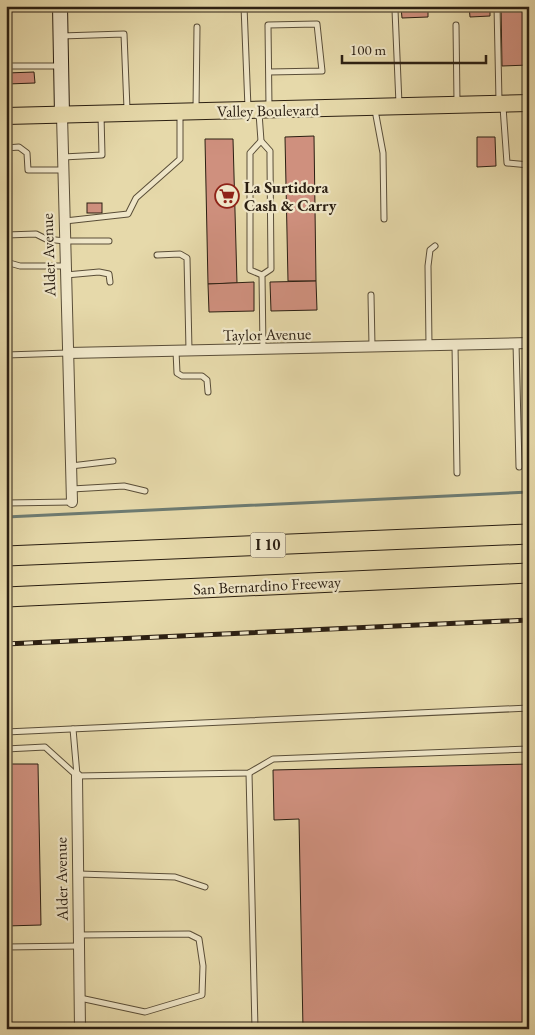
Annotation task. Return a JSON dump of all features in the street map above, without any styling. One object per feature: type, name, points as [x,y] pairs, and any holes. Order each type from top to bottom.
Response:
[{"type":"highway","name":"I 10","points":[[6,556],[529,534]]},
{"type":"highway","name":"San Bernardino Freeway","points":[[6,597],[529,573]]},
{"type":"main road","name":"Alder Avenue","points":[[60,6],[62,115]]},
{"type":"main road","name":"Valley Boulevard","points":[[6,116],[529,103]]},
{"type":"street","name":"Alder Avenue","points":[[62,115],[72,502]]},
{"type":"street","name":"Taylor Avenue","points":[[68,353],[529,343]]},
{"type":"street","name":"Alder Avenue","points":[[77,776],[80,1029]]},
{"type":"lane","points":[[244,6],[259,110],[260,142],[250,153],[250,270],[262,275]]},
{"type":"lane","points":[[497,6],[501,104],[506,163],[529,165]]},
{"type":"lane","points":[[394,10],[399,107]]},
{"type":"lane","points":[[259,110],[269,72],[268,25],[317,24],[322,71],[269,72]]},
{"type":"lane","points":[[456,25],[457,105]]},
{"type":"lane","points":[[64,221],[128,214],[136,198],[180,158],[188,112],[197,27]]},
{"type":"lane","points":[[60,36],[124,34],[127,114]]},
{"type":"lane","points":[[12,66],[61,66]]},
{"type":"lane","points":[[374,107],[383,153],[384,220]]},
{"type":"lane","points":[[63,157],[102,155],[101,114]]},
{"type":"lane","points":[[260,142],[270,151],[271,269],[262,275]]},
{"type":"lane","points":[[6,148],[19,148],[27,153],[28,170],[63,170]]},
{"type":"lane","points":[[6,235],[36,234],[46,239],[65,241],[109,241]]},
{"type":"lane","points":[[430,345],[428,266],[430,250],[435,246]]},
{"type":"lane","points":[[157,254],[180,254],[187,258],[189,350]]},
{"type":"lane","points":[[6,262],[20,266],[99,272],[109,274],[110,282]]},
{"type":"lane","points":[[262,275],[263,349]]},
{"type":"lane","points":[[372,295],[372,346]]},
{"type":"lane","points":[[516,343],[519,467]]},
{"type":"lane","points":[[455,345],[457,473]]},
{"type":"lane","points":[[176,350],[177,373],[182,376],[202,376],[207,380],[208,392]]},
{"type":"lane","name":"Taylor Avenue","points":[[6,356],[68,353]]},
{"type":"lane","points":[[71,466],[113,461]]},
{"type":"lane","points":[[71,489],[124,486],[145,492]]},
{"type":"lane","points":[[6,503],[72,502]]},
{"type":"lane","points":[[6,732],[529,708]]},
{"type":"lane","name":"Alder Avenue","points":[[73,729],[77,776]]},
{"type":"lane","points":[[6,749],[45,748],[77,776],[249,773],[273,759],[529,749]]},
{"type":"lane","points":[[249,773],[256,1029]]},
{"type":"lane","points":[[78,874],[175,877],[205,887]]},
{"type":"lane","points":[[79,935],[189,934],[199,939],[203,966],[202,994],[145,1012],[80,998]]},
{"type":"lane","points":[[6,947],[79,946]]},
{"type":"building","points":[[428,6],[428,17],[402,18],[401,7]]},
{"type":"building","points":[[469,6],[490,6],[490,16],[470,17]]},
{"type":"building","points":[[501,6],[529,6],[529,65],[502,66]]},
{"type":"building","points":[[34,72],[35,83],[7,84],[7,73]]},
{"type":"building","points":[[314,136],[316,281],[288,281],[285,137]]},
{"type":"building","points":[[477,137],[495,137],[496,166],[477,167]]},
{"type":"building","points":[[205,139],[233,139],[237,283],[208,284]]},
{"type":"building","points":[[87,203],[102,203],[102,213],[87,213]]},
{"type":"building","points":[[316,281],[317,310],[271,311],[270,282]]},
{"type":"building","points":[[254,282],[254,311],[209,312],[208,284]]},
{"type":"building","points":[[6,764],[38,764],[41,925],[6,926]]},
{"type":"building","points":[[529,764],[529,1029],[303,1029],[299,819],[274,820],[273,770]]},
{"type":"waterway","points":[[6,517],[529,492]]},
{"type":"railway","points":[[6,644],[529,620]]},
{"type":"place","name":"La Surtidora Cash & Carry","points":[[227,196]]}]
